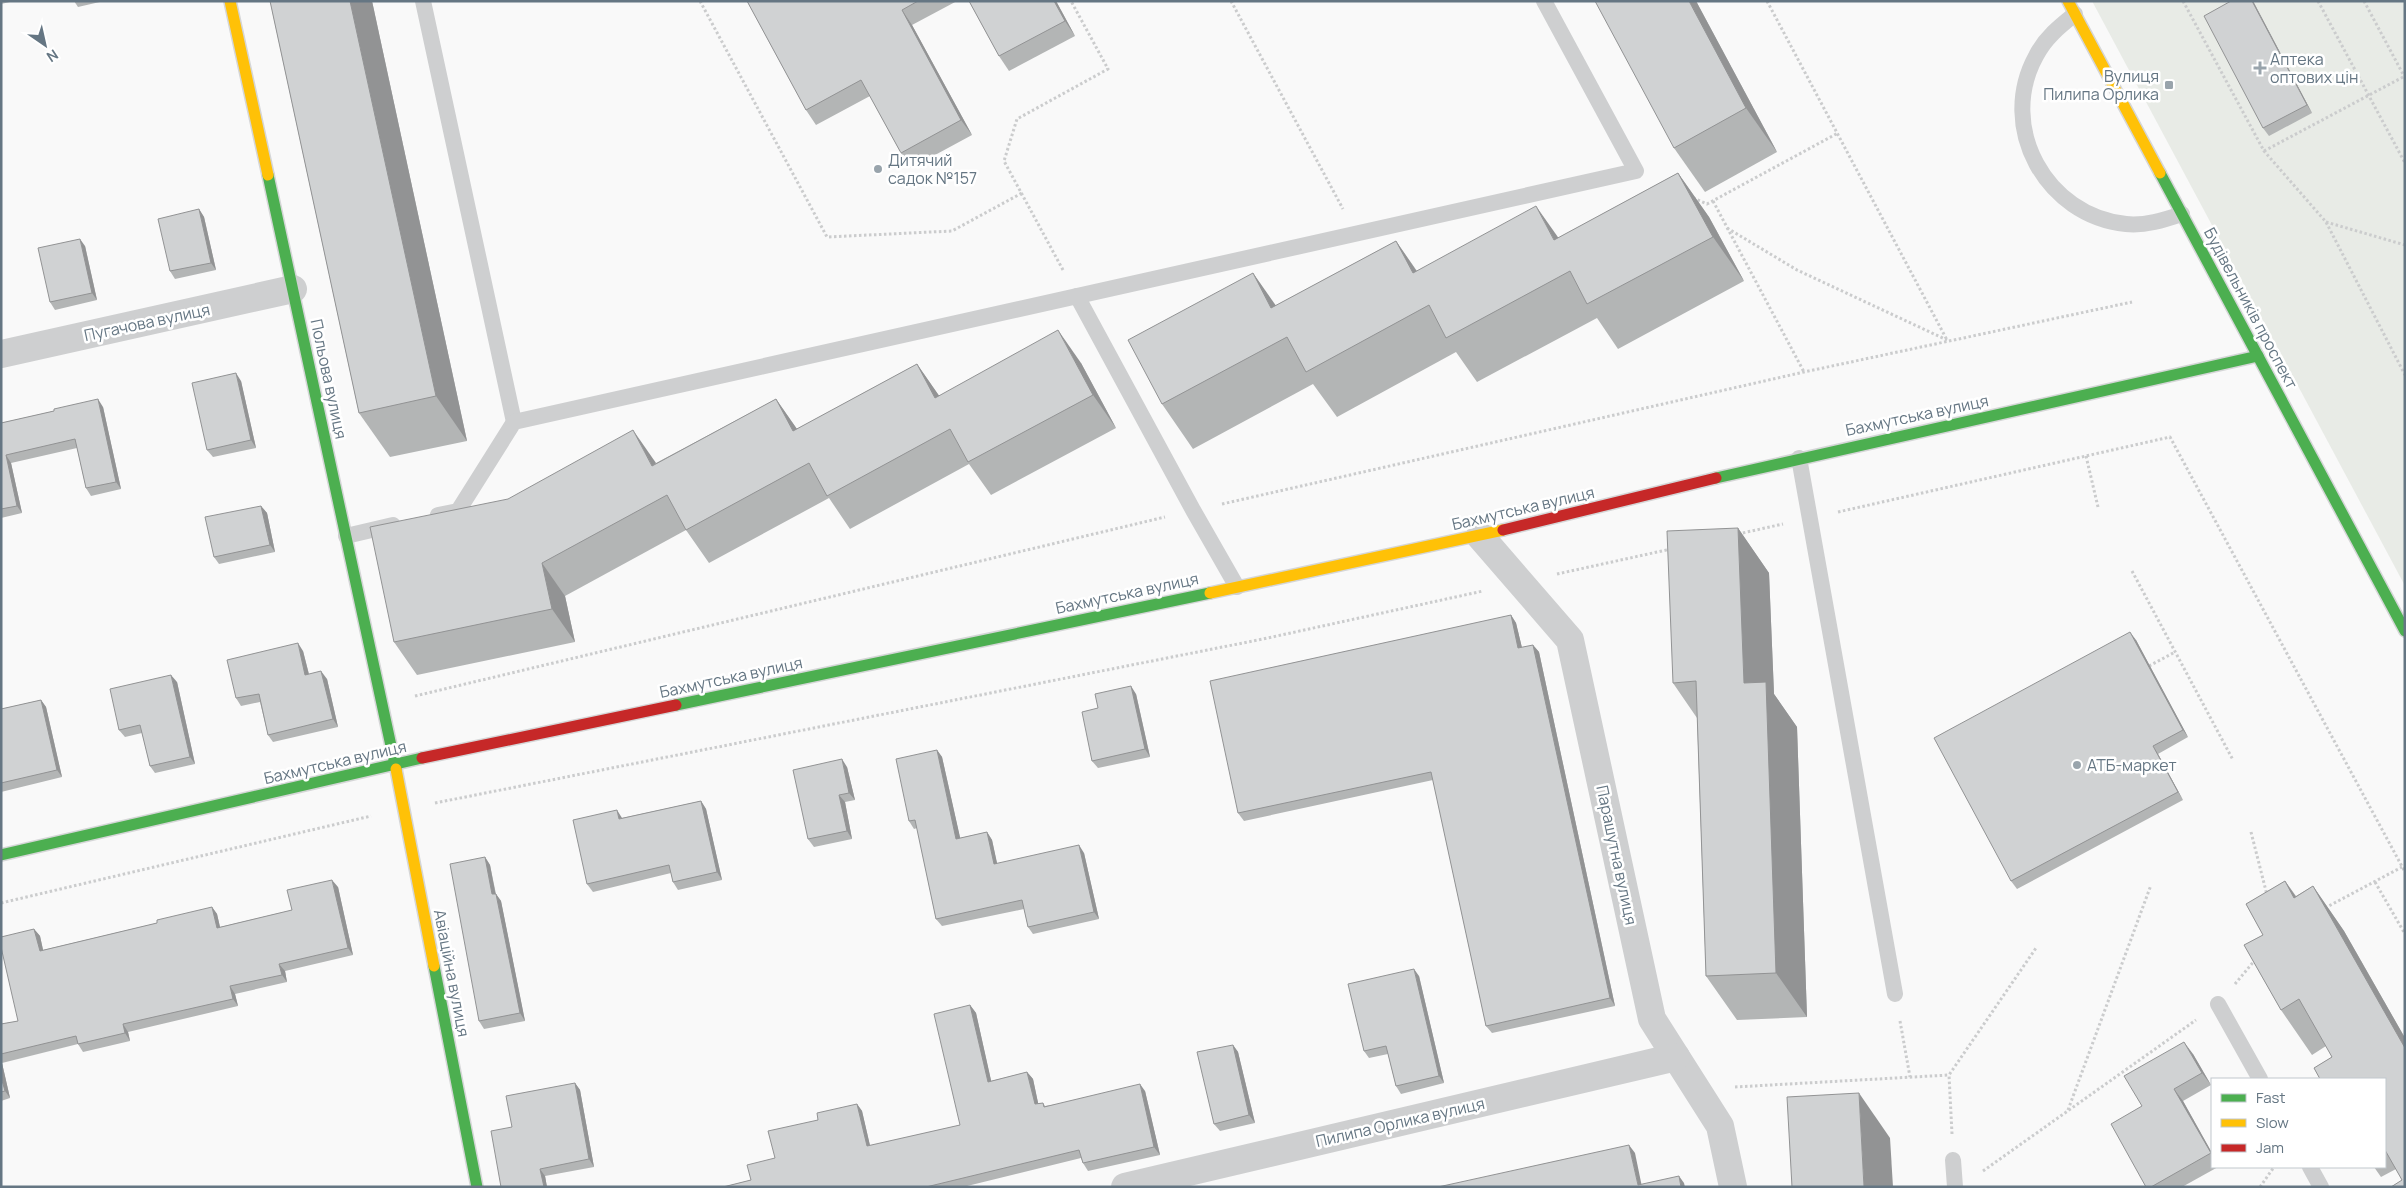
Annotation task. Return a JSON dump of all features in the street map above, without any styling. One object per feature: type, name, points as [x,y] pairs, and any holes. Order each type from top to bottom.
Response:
[{"type":"street","name":"Польова вулиця","points":[[230,1],[396,764]]},
{"type":"street","name":"Будівельників проспект","points":[[2072,8],[2258,356],[2400,610],[2405,631]]},
{"type":"street","name":"Пугачова вулиця","points":[[1,354],[293,290]]},
{"type":"street","name":"Бахмутська вулиця","points":[[1,855],[396,764],[1480,536],[1799,458],[2258,356]]},
{"type":"street","name":"Парашутна вулиця","points":[[1480,536],[1570,640],[1652,1019],[1720,1126],[1733,1187]]},
{"type":"street","name":"Авіаційна вулиця","points":[[396,764],[477,1187]]},
{"type":"street","name":"Пилипа Орлика вулиця","points":[[1125,1187],[1676,1057]]},
{"type":"lane","points":[[346,536],[458,511],[514,422],[423,1]]},
{"type":"lane","points":[[514,422],[1636,171],[1544,1]]},
{"type":"lane","points":[[2072,8],[2036,55],[2026,81],[2022,110],[2025,138],[2035,164],[2052,188],[2073,206],[2099,218],[2127,224],[2155,222],[2182,214]]},
{"type":"lane","points":[[1077,296],[1237,587]]},
{"type":"lane","points":[[1799,458],[1896,994]]},
{"type":"lane","points":[[2218,1004],[2259,1078]]},
{"type":"lane","points":[[1953,1160],[1954,1187]]},
{"type":"lane","points":[[2311,1168],[2321,1187]]},
{"type":"path","points":[[700,1],[828,237],[952,231],[1022,193]]},
{"type":"path","points":[[1071,1],[1108,69],[1017,119],[1004,161],[1077,296]]},
{"type":"path","points":[[1231,1],[1357,234]]},
{"type":"path","points":[[1767,1],[1947,340]]},
{"type":"path","points":[[2318,1],[2405,163]]},
{"type":"path","points":[[2264,152],[2405,76],[2364,1]]},
{"type":"path","points":[[2185,2],[2264,152],[2326,222],[2405,375]]},
{"type":"path","points":[[1689,196],[1706,204],[1838,133]]},
{"type":"path","points":[[1713,201],[1804,372]]},
{"type":"path","points":[[2326,222],[2405,245]]},
{"type":"path","points":[[1727,228],[1797,270],[1947,340]]},
{"type":"path","points":[[383,704],[1193,510],[1947,340],[2132,302]]},
{"type":"path","points":[[1732,535],[2170,437],[2405,872]]},
{"type":"path","points":[[2086,456],[2098,507]]},
{"type":"path","points":[[427,805],[1263,640],[1674,548]]},
{"type":"path","points":[[2132,571],[2233,760]]},
{"type":"path","points":[[2150,666],[2175,652]]},
{"type":"path","points":[[1,903],[379,814]]},
{"type":"path","points":[[2251,832],[2267,897]]},
{"type":"path","points":[[2317,912],[2402,867]]},
{"type":"path","points":[[2375,882],[2405,934]]},
{"type":"path","points":[[2068,1111],[2151,885]]},
{"type":"path","points":[[1953,1160],[1948,1075],[2036,948]]},
{"type":"path","points":[[1976,1176],[2218,1004],[2259,955]]},
{"type":"path","points":[[1896,994],[1910,1077]]},
{"type":"path","points":[[1697,1089],[1948,1075]]},
{"type":"path","points":[[2260,1187],[2273,1168]]},
{"type":"shaded area","points":[[2092,1],[2405,1],[2404,584]]},
{"type":"building","points":[[270,1],[350,1],[436,396],[359,413]]},
{"type":"building","points":[[747,1],[918,1],[902,10],[961,120],[901,153],[861,80],[806,110]]},
{"type":"building","points":[[969,1],[1054,1],[1065,21],[999,56]]},
{"type":"building","points":[[1595,1],[1689,1],[1746,108],[1674,148]]},
{"type":"building","points":[[2231,1],[2252,1],[2307,105],[2263,128],[2204,16]]},
{"type":"building","points":[[1678,173],[1713,237],[1587,304],[1570,271],[1446,338],[1429,305],[1306,372],[1287,337],[1162,404],[1128,340],[1253,273],[1271,308],[1396,241],[1413,273],[1536,206],[1554,240]]},
{"type":"building","points":[[199,209],[211,263],[170,271],[158,219]]},
{"type":"building","points":[[80,239],[92,293],[50,302],[38,248]]},
{"type":"building","points":[[1058,330],[1093,395],[968,462],[950,429],[827,496],[809,463],[686,530],[667,495],[542,563],[552,609],[394,642],[370,527],[508,499],[633,430],[652,466],[776,399],[793,431],[917,364],[935,398]]},
{"type":"building","points":[[236,373],[251,440],[207,450],[192,383]]},
{"type":"building","points":[[98,399],[116,482],[86,488],[75,439],[6,455],[17,506],[1,509],[1,423]]},
{"type":"building","points":[[261,506],[270,545],[214,557],[205,517]]},
{"type":"building","points":[[1738,528],[1744,683],[1766,682],[1776,973],[1706,976],[1696,681],[1673,683],[1667,531]]},
{"type":"building","points":[[1511,615],[1518,648],[1533,645],[1610,998],[1486,1026],[1431,772],[1238,813],[1210,681]]},
{"type":"building","points":[[2130,632],[2183,730],[2153,746],[2178,792],[2011,881],[1934,738]]},
{"type":"building","points":[[298,643],[305,675],[321,671],[333,719],[268,735],[259,694],[236,698],[227,660]]},
{"type":"building","points":[[171,675],[190,757],[150,766],[140,725],[119,730],[110,689]]},
{"type":"building","points":[[1131,686],[1145,749],[1092,761],[1082,712],[1098,708],[1095,694]]},
{"type":"building","points":[[41,700],[57,770],[1,783],[1,709]]},
{"type":"building","points":[[937,750],[956,839],[987,832],[994,864],[1079,845],[1094,912],[1028,927],[1022,900],[936,919],[915,820],[909,821],[896,759]]},
{"type":"building","points":[[842,759],[849,793],[839,795],[847,831],[808,839],[793,770]]},
{"type":"building","points":[[701,801],[717,872],[673,882],[669,865],[587,884],[573,820],[617,810],[619,819]]},
{"type":"building","points":[[485,857],[492,894],[496,894],[520,1013],[479,1021],[450,864]]},
{"type":"building","points":[[332,880],[348,948],[279,964],[282,975],[230,986],[233,999],[123,1024],[125,1033],[78,1044],[76,1036],[1,1054],[1,1024],[18,1021],[1,947],[1,937],[34,929],[40,951],[157,923],[157,920],[212,907],[217,928],[292,910],[287,890]]},
{"type":"building","points":[[2285,881],[2294,898],[2313,886],[2405,1048],[2405,1187],[2391,1187],[2402,1180],[2386,1152],[2386,1078],[2319,1078],[2314,1068],[2332,1057],[2299,999],[2281,1010],[2244,945],[2263,935],[2246,904]]},
{"type":"building","points":[[1414,969],[1439,1076],[1396,1086],[1386,1046],[1364,1051],[1348,984]]},
{"type":"building","points":[[970,1005],[988,1082],[1027,1072],[1035,1104],[1043,1103],[1044,1107],[1140,1084],[1154,1147],[1083,1163],[1079,1150],[926,1187],[723,1187],[751,1180],[747,1165],[775,1158],[768,1131],[818,1120],[817,1113],[857,1104],[867,1146],[960,1125],[934,1014]]},
{"type":"building","points":[[2184,1042],[2202,1073],[2174,1089],[2211,1153],[2151,1187],[2146,1187],[2111,1124],[2142,1106],[2124,1076]]},
{"type":"building","points":[[1233,1045],[1249,1115],[1214,1124],[1197,1052]]},
{"type":"building","points":[[1,1077],[5,1091],[1,1092]]},
{"type":"building","points":[[575,1083],[589,1159],[540,1169],[544,1187],[501,1187],[491,1131],[512,1127],[506,1096]]},
{"type":"building","points":[[1859,1093],[1864,1187],[1792,1187],[1787,1097]]},
{"type":"building","points":[[1629,1145],[1638,1185],[1679,1176],[1681,1187],[1438,1187]]},
{"type":"traffic: fast","points":[[2160,173],[2405,631]]},
{"type":"traffic: fast","points":[[268,175],[396,769]]},
{"type":"traffic: fast","points":[[1716,478],[2258,356]]},
{"type":"traffic: fast","points":[[676,705],[1210,593]]},
{"type":"traffic: fast","points":[[1,855],[422,758]]},
{"type":"traffic: fast","points":[[434,966],[477,1187]]},
{"type":"traffic: slow","points":[[230,1],[268,175]]},
{"type":"traffic: slow","points":[[2068,1],[2160,173]]},
{"type":"traffic: slow","points":[[1210,593],[1503,530]]},
{"type":"traffic: slow","points":[[396,769],[434,966]]},
{"type":"traffic: jam","points":[[1503,530],[1716,478]]},
{"type":"traffic: jam","points":[[422,758],[676,705]]},
{"type":"place","name":"Аптека оптових цін","points":[[2260,68]]},
{"type":"place","name":"Вулиця Пилипа Орлика","points":[[2169,85]]},
{"type":"place","name":"Дитячий садок №157","points":[[878,169]]},
{"type":"place","name":"АТБ-маркет","points":[[2077,765]]}]
